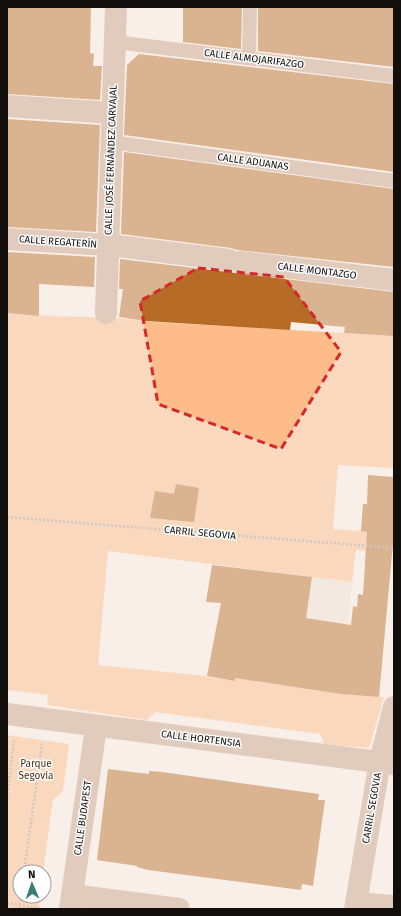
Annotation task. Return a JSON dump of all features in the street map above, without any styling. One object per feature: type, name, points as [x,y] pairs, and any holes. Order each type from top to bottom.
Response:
[{"type":"street","name":"CALLE JOSÉ FERNÁNDEZ CARVAJAL","points":[[106,313],[116,7]]},
{"type":"street","points":[[7,106],[112,113]]},
{"type":"street","name":"CALLE REGATERÍN","points":[[7,239],[109,245]]},
{"type":"street","name":"CALLE MONTAZGO","points":[[109,245],[394,280]]},
{"type":"street","name":"CARRIL SEGOVIA","points":[[356,906],[387,762],[394,707]]},
{"type":"street","name":"CALLE HORTENSIA","points":[[7,714],[96,727],[387,762]]},
{"type":"street","name":"CALLE BUDAPEST","points":[[71,902],[96,727]]},
{"type":"street","points":[[71,902],[180,909]]},
{"type":"street","points":[[356,906],[394,906]]},
{"type":"lane","points":[[249,58],[250,7]]},
{"type":"lane","name":"CALLE ALMOJARIFAZGO","points":[[115,42],[394,76]]},
{"type":"lane","name":"CALLE ADUANAS","points":[[111,142],[394,181]]},
{"type":"path","name":"CARRIL SEGOVIA","points":[[7,517],[394,548]]},
{"type":"path","points":[[7,798],[15,737]]},
{"type":"path","points":[[25,864],[42,740]]},
{"type":"path","points":[[7,904],[19,907],[43,909]]},
{"type":"highlighted area","points":[[198,268],[284,277],[341,352],[281,449],[158,404],[140,301]]},
{"type":"shaded area","points":[[312,577],[352,582],[347,638],[349,639],[343,694],[251,680]]},
{"type":"green space","points":[[7,313],[44,316],[117,318],[154,322],[394,336],[394,468],[338,465],[333,529],[394,533],[394,553],[356,550],[352,582],[108,551],[98,665],[196,675],[235,681],[235,678],[343,694],[384,697],[369,748],[324,744],[320,734],[155,712],[147,720],[47,705],[48,695],[7,690]]},
{"type":"green space","name":"Parque Segovia","points":[[7,735],[69,744],[63,791],[53,800],[44,864],[12,864],[12,904],[39,904],[39,909],[7,909]]},
{"type":"building","points":[[7,7],[91,7],[90,53],[94,54],[93,66],[102,66],[100,100],[7,94]]},
{"type":"building","points":[[183,7],[242,7],[241,49],[183,42]]},
{"type":"building","points":[[258,7],[394,7],[394,67],[258,51]]},
{"type":"building","points":[[139,54],[394,84],[394,172],[124,135],[127,65]]},
{"type":"building","points":[[7,119],[100,125],[96,232],[7,227]]},
{"type":"building","points":[[124,152],[394,189],[394,267],[237,250],[121,234]]},
{"type":"building","points":[[7,252],[95,257],[94,287],[39,284],[39,316],[7,313]]},
{"type":"building","points":[[120,259],[394,292],[394,336],[344,333],[345,327],[291,322],[290,330],[146,321],[119,317],[123,289],[119,289]]},
{"type":"building","points":[[368,475],[394,477],[394,532],[379,697],[341,694],[235,678],[235,681],[207,676],[221,603],[206,602],[212,565],[312,577],[306,618],[351,625],[353,606],[357,607],[358,594],[363,595],[367,532],[361,531],[363,504],[367,504]]},
{"type":"building","points":[[176,484],[199,488],[194,522],[150,518],[155,491],[174,494]]},
{"type":"building","points":[[108,769],[149,774],[149,771],[162,772],[319,794],[318,800],[325,800],[313,886],[302,884],[301,890],[148,870],[137,866],[97,860]]}]
